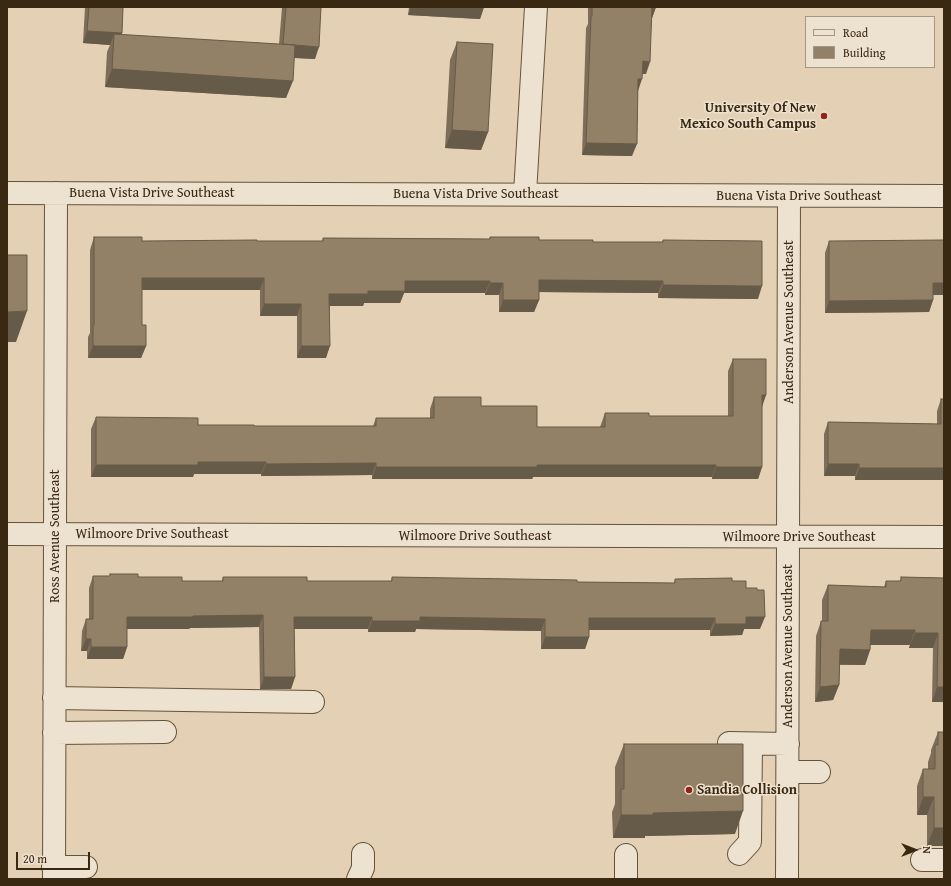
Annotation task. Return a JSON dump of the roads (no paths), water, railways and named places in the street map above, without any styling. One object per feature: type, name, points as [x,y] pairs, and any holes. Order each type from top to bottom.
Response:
[{"type":"street","points":[[525,194],[536,7]]},
{"type":"street","name":"Buena Vista Drive Southeast","points":[[7,193],[944,196]]},
{"type":"street","name":"Ross Avenue Southeast","points":[[54,873],[56,193]]},
{"type":"street","name":"Anderson Avenue Southeast","points":[[787,879],[789,196]]},
{"type":"street","name":"Wilmoore Drive Southeast","points":[[7,534],[944,537]]},
{"type":"street","points":[[54,698],[313,702]]},
{"type":"street","points":[[54,733],[165,732]]},
{"type":"street","points":[[729,743],[788,744]]},
{"type":"street","points":[[739,854],[750,842],[751,744]]},
{"type":"street","points":[[788,772],[819,772]]},
{"type":"street","points":[[358,879],[363,868],[363,854]]},
{"type":"street","points":[[626,855],[626,879]]},
{"type":"street","points":[[922,860],[944,860]]},
{"type":"street","points":[[54,873],[86,867]]},
{"type":"place","name":"University Of New Mexico South Campus","points":[[824,116]]},
{"type":"place","name":"Sandia Collision","points":[[689,790]]}]
